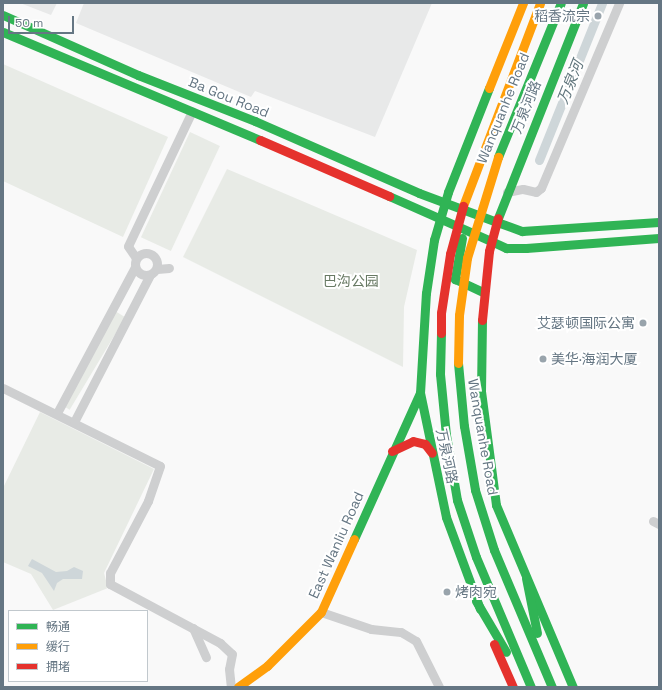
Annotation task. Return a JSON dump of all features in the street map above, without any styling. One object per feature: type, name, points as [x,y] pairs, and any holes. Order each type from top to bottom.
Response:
[{"type":"main road","points":[[445,203],[471,132],[523,3]]},
{"type":"main road","name":"Wanquanhe Road","points":[[531,687],[476,557],[457,500],[446,435],[440,374],[441,313],[450,254],[467,190],[540,3]]},
{"type":"main road","name":"Wanquanhe Road","points":[[552,687],[543,669],[494,550],[476,490],[464,426],[458,374],[459,315],[467,258],[484,196],[507,132],[561,3]]},
{"type":"main road","name":"万泉河路","points":[[491,241],[521,154],[583,3]]},
{"type":"main road","name":"Ba Gou Road","points":[[3,15],[138,76],[255,121],[445,203],[522,231],[659,222]]},
{"type":"main road","name":"Ba Gou Road","points":[[3,32],[309,160],[506,248],[526,248],[659,238]]},
{"type":"main road","points":[[471,132],[521,154]]},
{"type":"main road","points":[[461,158],[480,178],[464,230],[455,279],[482,297]]},
{"type":"main road","name":"万泉河路","points":[[445,203],[440,219],[426,293],[420,393],[446,518],[476,600],[514,687]]},
{"type":"main road","points":[[491,241],[482,297],[481,391],[488,455],[496,505],[573,687]]},
{"type":"main road","points":[[426,293],[482,297]]},
{"type":"main road","name":"East Wanliu Road","points":[[238,687],[267,666],[322,612],[392,451],[420,393]]},
{"type":"main road","points":[[392,451],[413,441],[425,444],[432,453]]},
{"type":"main road","points":[[526,578],[543,669]]},
{"type":"main road","points":[[476,600],[527,687]]},
{"type":"street","points":[[507,192],[522,189],[536,192],[541,188],[619,3]]},
{"type":"street","points":[[169,268],[141,275],[128,246],[192,111]]},
{"type":"street","points":[[57,413],[116,304],[136,263],[145,253],[153,255],[157,262],[153,272],[130,312],[74,422]]},
{"type":"street","points":[[116,304],[130,312]]},
{"type":"street","points":[[3,388],[57,413],[160,466],[148,501],[110,573],[110,584],[220,643],[232,654],[229,669],[231,687]]},
{"type":"street","points":[[322,612],[371,629],[401,632],[416,641],[439,687]]},
{"type":"street","points":[[193,628],[206,657]]},
{"type":"shaded area","points":[[20,3],[57,3],[51,15]]},
{"type":"shaded area","points":[[84,3],[432,3],[375,137],[255,91],[251,97],[76,23]]},
{"type":"shaded area","points":[[32,559],[56,572],[67,571],[74,567],[83,571],[82,579],[63,579],[57,583],[54,591],[42,573],[28,566]]},
{"type":"green space","points":[[3,64],[168,137],[123,237],[3,181]]},
{"type":"green space","points":[[190,132],[220,146],[171,251],[141,237]]},
{"type":"green space","name":"巴沟公园","points":[[227,169],[417,250],[404,307],[403,367],[183,257]]},
{"type":"green space","points":[[115,311],[125,317],[70,410],[59,404]]},
{"type":"green space","points":[[40,412],[154,469],[104,573],[108,588],[53,610],[31,574],[3,562],[3,488]]},
{"type":"waterway","name":"万泉河","points":[[539,160],[602,3]]},
{"type":"traffic: fast","points":[[498,157],[561,3]]},
{"type":"traffic: fast","points":[[498,218],[583,3]]},
{"type":"traffic: fast","points":[[3,15],[138,75],[255,121],[419,193],[497,222]]},
{"type":"traffic: fast","points":[[3,32],[260,140]]},
{"type":"traffic: fast","points":[[480,609],[446,517],[420,393],[426,293],[434,240],[448,192],[489,88]]},
{"type":"traffic: fast","points":[[389,196],[491,241]]},
{"type":"traffic: fast","points":[[497,222],[522,231],[659,222]]},
{"type":"traffic: fast","points":[[462,238],[455,279],[483,292]]},
{"type":"traffic: fast","points":[[491,241],[506,248],[526,248],[659,238]]},
{"type":"traffic: fast","points":[[482,320],[481,391],[496,505],[573,687]]},
{"type":"traffic: fast","points":[[441,333],[440,374],[446,435],[457,500],[476,557],[531,687]]},
{"type":"traffic: fast","points":[[458,363],[464,426],[475,490],[494,550],[552,687]]},
{"type":"traffic: fast","points":[[354,539],[420,393]]},
{"type":"traffic: fast","points":[[526,578],[537,633]]},
{"type":"traffic: fast","points":[[476,601],[506,652]]},
{"type":"traffic: slow","points":[[489,88],[523,3]]},
{"type":"traffic: slow","points":[[463,206],[540,3]]},
{"type":"traffic: slow","points":[[458,363],[459,315],[467,258],[498,157]]},
{"type":"traffic: slow","points":[[238,687],[267,666],[321,612],[354,539]]},
{"type":"traffic: jam","points":[[260,140],[389,196]]},
{"type":"traffic: jam","points":[[441,333],[441,313],[450,254],[463,206]]},
{"type":"traffic: jam","points":[[482,320],[489,251],[498,218]]},
{"type":"traffic: jam","points":[[392,451],[413,441],[425,444],[432,453]]},
{"type":"traffic: jam","points":[[494,644],[513,687]]},
{"type":"place","name":"稻香流宗","points":[[598,16]]},
{"type":"place","name":"艾瑟顿国际公寓","points":[[643,323]]},
{"type":"place","name":"美华·海润大厦","points":[[543,359]]},
{"type":"place","name":"烤肉宛","points":[[447,592]]}]
